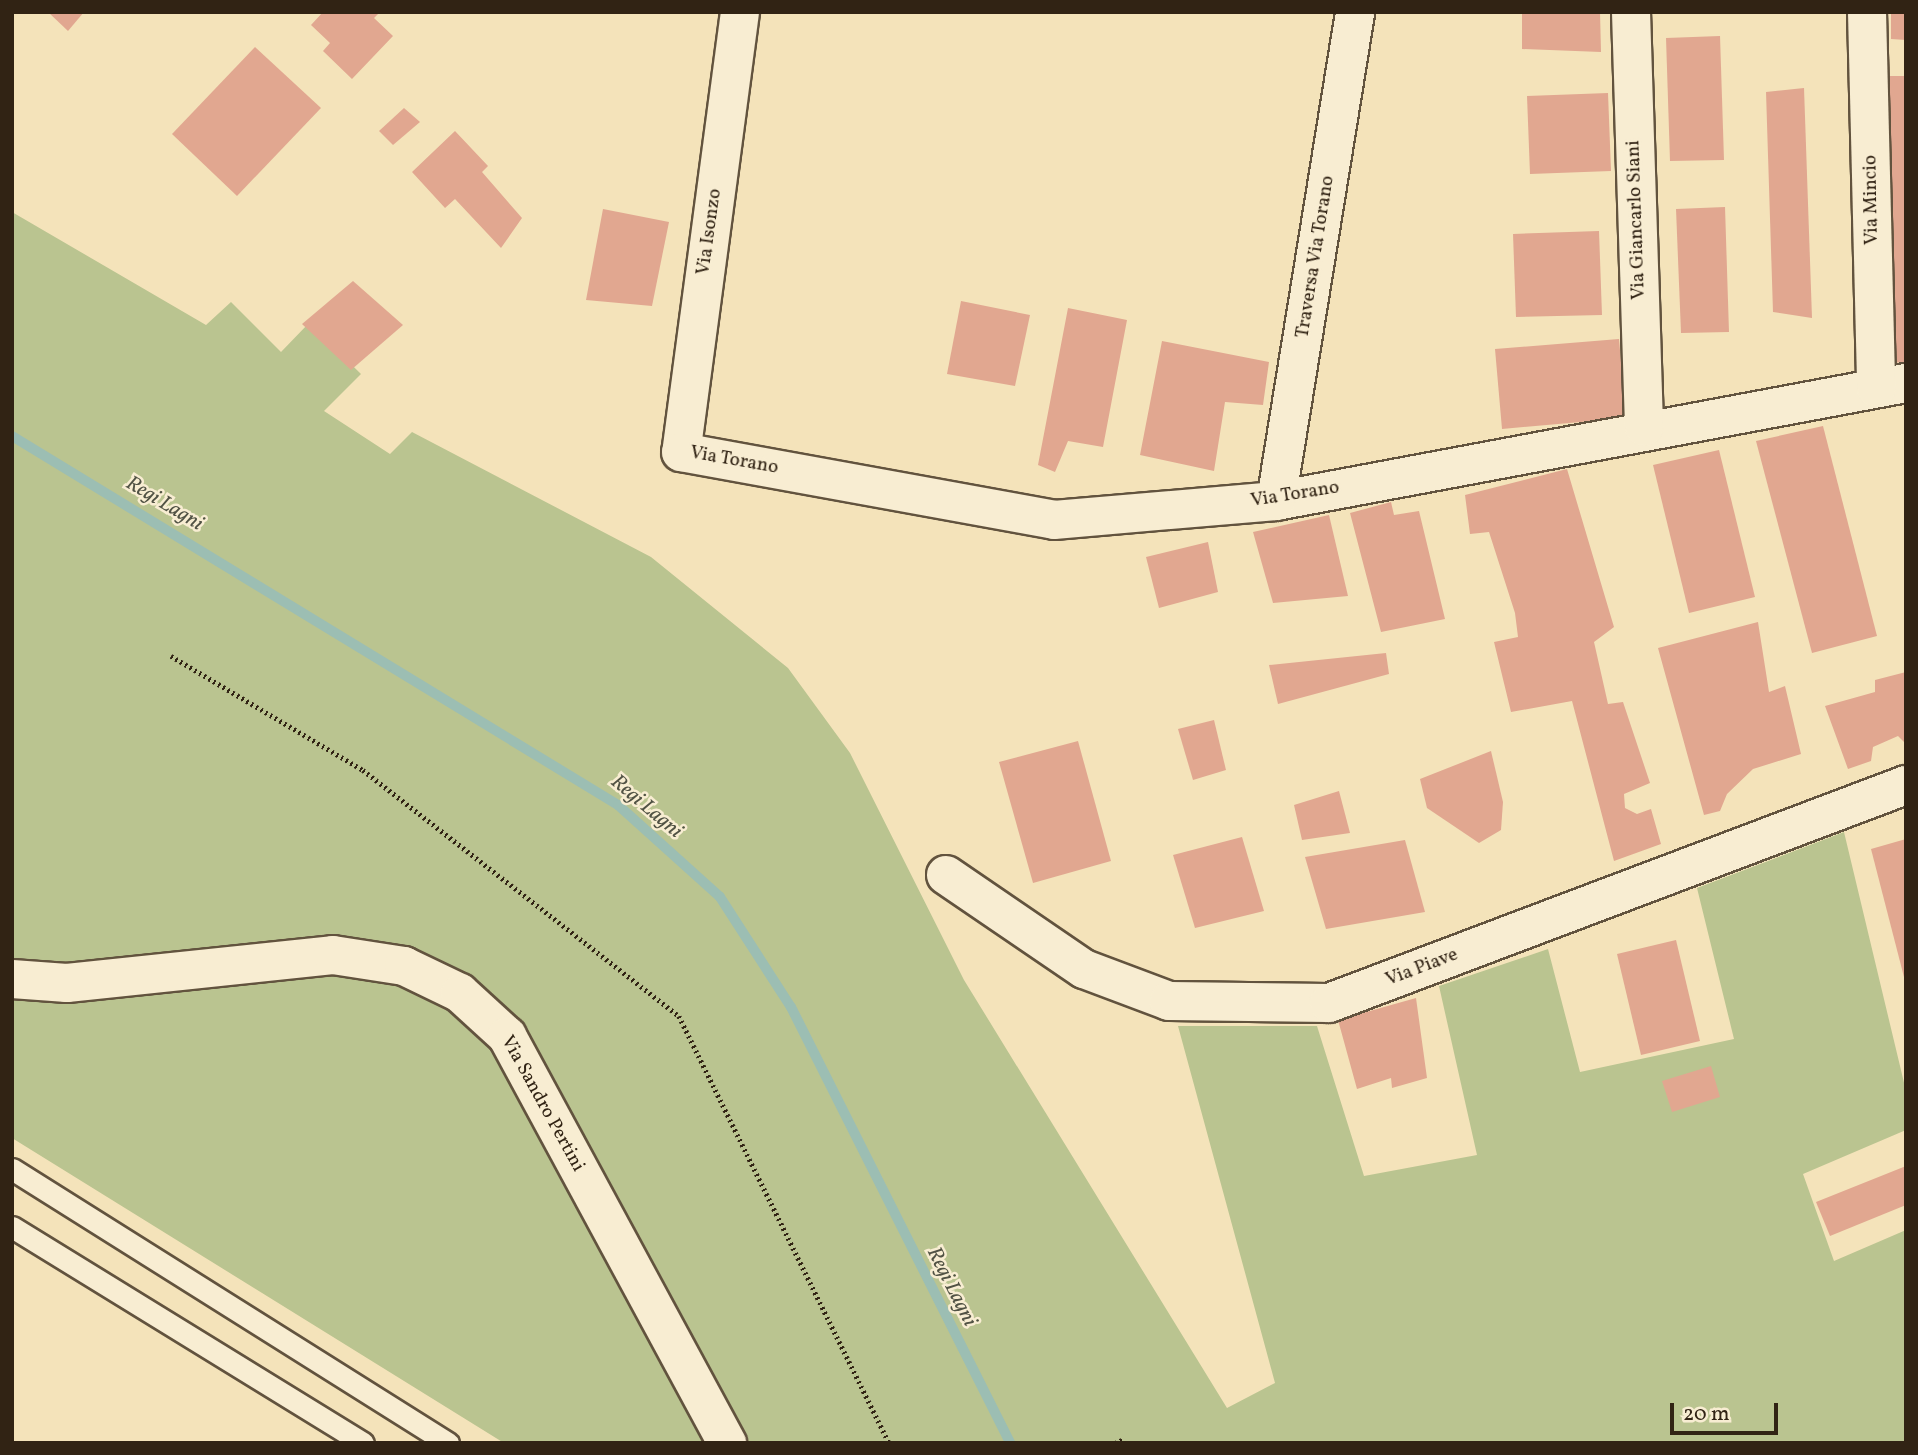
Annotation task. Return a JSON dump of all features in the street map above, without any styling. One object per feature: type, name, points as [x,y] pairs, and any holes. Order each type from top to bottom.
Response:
[{"type":"street","name":"Via Isonzo","points":[[681,452],[740,12]]},
{"type":"street","name":"Traversa Via Torano","points":[[1276,501],[1355,12]]},
{"type":"street","name":"Via Giancarlo Siani","points":[[1630,12],[1644,427]]},
{"type":"street","name":"Via Mincio","points":[[1867,12],[1891,385]]},
{"type":"street","name":"Via Torano","points":[[681,452],[1054,520],[1276,501],[1644,427],[1891,385]]},
{"type":"street","name":"Via Piave","points":[[946,875],[1084,969],[1169,1001],[1329,1003],[1906,785]]},
{"type":"street","name":"Via Sandro Pertini","points":[[12,979],[67,982],[333,955],[404,966],[460,993],[507,1036],[727,1443]]},
{"type":"lane","points":[[12,1169],[448,1443]]},
{"type":"lane","points":[[12,1227],[363,1443]]},
{"type":"path","points":[[171,656],[363,770],[679,1016],[889,1443]]},
{"type":"path","points":[[1115,1443],[1122,1440]]},
{"type":"green space","points":[[12,212],[206,325],[231,302],[281,352],[309,323],[361,374],[324,411],[390,454],[412,432],[651,557],[788,668],[850,753],[964,980],[1227,1408],[1275,1383],[1178,1026],[1317,1026],[1364,1176],[1477,1155],[1439,986],[1548,949],[1580,1072],[1734,1039],[1697,888],[1844,832],[1906,1091],[1906,1130],[1803,1174],[1834,1261],[1906,1230],[1906,1443],[504,1443],[12,1138]]},
{"type":"building","points":[[48,12],[84,12],[68,31]]},
{"type":"building","points":[[323,12],[380,12],[374,18],[393,36],[352,79],[323,51],[330,43],[311,25]]},
{"type":"building","points":[[1522,12],[1600,12],[1601,52],[1522,49]]},
{"type":"building","points":[[1891,12],[1906,12],[1906,40],[1891,39]]},
{"type":"building","points":[[1720,36],[1724,160],[1670,161],[1666,38]]},
{"type":"building","points":[[255,47],[321,108],[237,196],[172,134]]},
{"type":"building","points":[[1880,76],[1906,76],[1906,362],[1890,363]]},
{"type":"building","points":[[1804,88],[1812,318],[1773,312],[1766,92]]},
{"type":"building","points":[[1608,93],[1611,171],[1530,174],[1527,96]]},
{"type":"building","points":[[404,108],[420,122],[393,145],[379,131]]},
{"type":"building","points":[[455,131],[488,166],[482,172],[522,218],[501,248],[455,199],[445,208],[412,172]]},
{"type":"building","points":[[1725,207],[1729,332],[1681,333],[1676,209]]},
{"type":"building","points":[[603,209],[669,222],[652,306],[586,300]]},
{"type":"building","points":[[1599,231],[1602,315],[1516,317],[1513,234]]},
{"type":"building","points":[[353,281],[403,325],[351,370],[302,324]]},
{"type":"building","points":[[961,301],[1030,315],[1015,386],[947,374]]},
{"type":"building","points":[[1068,308],[1127,320],[1103,447],[1068,441],[1055,472],[1038,465]]},
{"type":"building","points":[[1619,339],[1626,418],[1502,429],[1495,349]]},
{"type":"building","points":[[1162,341],[1269,362],[1263,405],[1225,402],[1214,471],[1140,455]]},
{"type":"building","points":[[1823,426],[1877,636],[1812,653],[1756,441]]},
{"type":"building","points":[[1719,450],[1755,597],[1689,613],[1653,465]]},
{"type":"building","points":[[1567,469],[1614,627],[1594,642],[1608,704],[1623,702],[1650,783],[1624,794],[1625,808],[1637,814],[1651,809],[1661,844],[1614,861],[1572,701],[1511,712],[1494,642],[1518,637],[1515,613],[1489,532],[1470,534],[1465,495]]},
{"type":"building","points":[[1391,502],[1394,515],[1419,511],[1445,619],[1381,632],[1350,513]]},
{"type":"building","points":[[1329,515],[1348,596],[1273,603],[1253,532]]},
{"type":"building","points":[[1208,542],[1218,592],[1159,608],[1146,557]]},
{"type":"building","points":[[1758,622],[1769,692],[1785,686],[1801,754],[1753,769],[1727,794],[1720,811],[1704,815],[1658,648]]},
{"type":"building","points":[[1386,653],[1389,674],[1278,704],[1269,665]]},
{"type":"building","points":[[1906,672],[1906,744],[1898,736],[1873,747],[1871,761],[1848,769],[1825,706],[1875,692],[1875,680]]},
{"type":"building","points":[[1214,720],[1226,770],[1193,780],[1178,729]]},
{"type":"building","points":[[1078,741],[1111,861],[1033,883],[999,762]]},
{"type":"building","points":[[1491,751],[1503,802],[1501,830],[1479,843],[1427,808],[1420,779]]},
{"type":"building","points":[[1339,791],[1350,833],[1302,840],[1294,805]]},
{"type":"building","points":[[1242,837],[1264,911],[1195,928],[1173,855]]},
{"type":"building","points":[[1906,839],[1906,981],[1905,981],[1871,849]]},
{"type":"building","points":[[1405,840],[1425,912],[1326,929],[1305,857]]},
{"type":"building","points":[[1676,940],[1700,1041],[1641,1055],[1617,954]]},
{"type":"building","points":[[1416,998],[1427,1078],[1392,1088],[1391,1078],[1357,1089],[1338,1020]]},
{"type":"building","points":[[1711,1066],[1720,1097],[1672,1112],[1662,1081]]},
{"type":"building","points":[[1906,1166],[1906,1205],[1830,1236],[1816,1202]]},
{"type":"waterway","name":"Regi Lagni","points":[[12,436],[618,805],[720,897],[791,1007],[1010,1443]]}]
